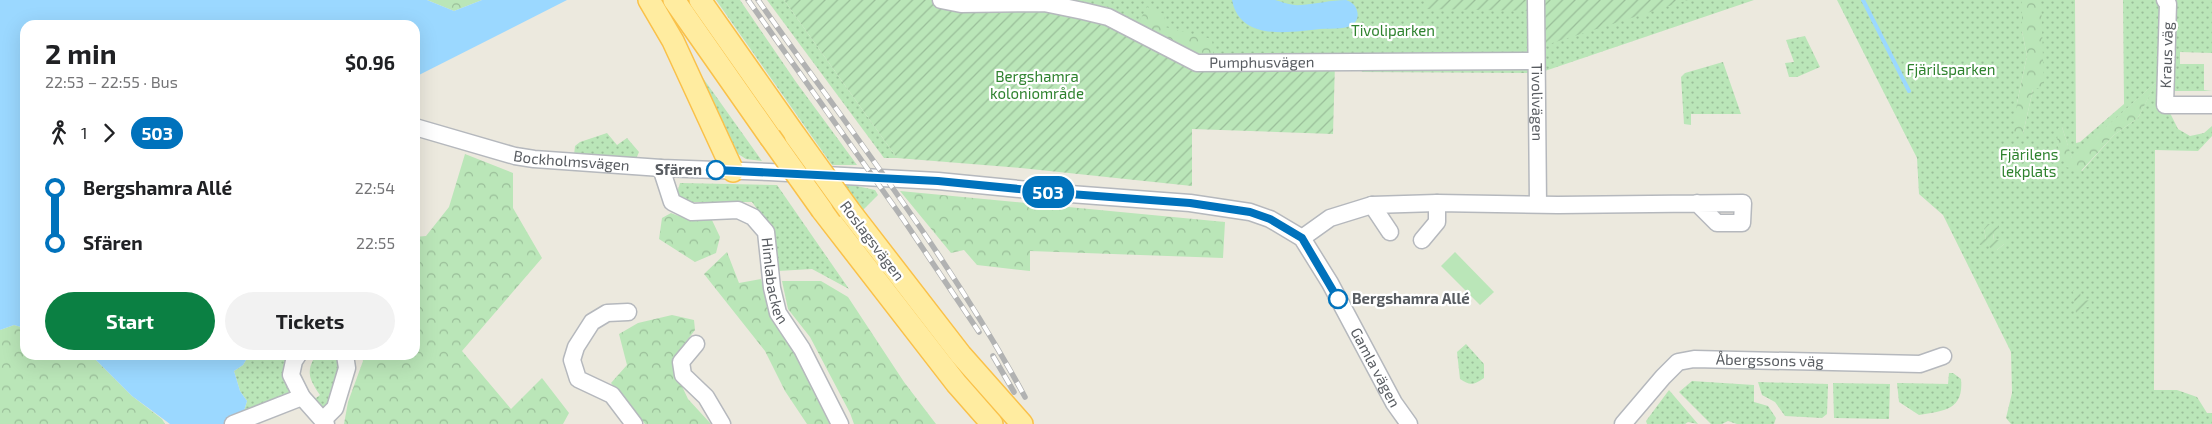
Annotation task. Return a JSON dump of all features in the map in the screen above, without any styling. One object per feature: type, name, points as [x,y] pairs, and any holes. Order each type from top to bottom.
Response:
[{"type":"main road","points":[[649,0],[673,41],[733,171]]},
{"type":"main road","name":"Roslagsvägen","points":[[674,0],[822,210],[956,383],[992,424]]},
{"type":"main road","name":"Roslagsvägen","points":[[700,0],[849,210],[961,355],[1022,424]]},
{"type":"street","name":"Pumphusvägen","points":[[941,0],[961,4],[1044,2],[1108,17],[1197,64],[1535,61]]},
{"type":"street","name":"Tivolivägen","points":[[1536,0],[1535,61],[1538,204]]},
{"type":"street","name":"Kraus väg","points":[[2169,1],[2166,105],[2212,105]]},
{"type":"street","name":"Bockholmsvägen","points":[[420,128],[515,156],[661,168],[733,171]]},
{"type":"street","name":"Himlabacken","points":[[661,168],[672,202],[692,212],[738,210],[753,217],[766,232],[772,288],[778,313],[802,349],[840,424]]},
{"type":"street","name":"Gamla vägen","points":[[733,171],[938,181],[1190,203],[1250,212],[1270,219],[1302,238],[1330,283],[1406,423]]},
{"type":"street","points":[[1302,238],[1330,218],[1372,206],[1438,203],[1697,203]]},
{"type":"street","points":[[1422,240],[1437,222],[1438,203]]},
{"type":"street","points":[[1372,206],[1390,232]]},
{"type":"street","points":[[628,312],[607,312],[592,322],[576,347],[572,360],[578,379],[612,395],[634,424]]},
{"type":"street","points":[[696,344],[681,362],[683,376],[706,398],[722,424]]},
{"type":"street","name":"Åbergssons väg","points":[[1624,424],[1678,362],[1694,359],[1920,364],[1943,356]]},
{"type":"street","points":[[295,360],[291,374],[302,397],[325,422],[335,408],[347,368],[346,360]]},
{"type":"street","points":[[233,424],[302,397]]},
{"type":"green space","points":[[427,0],[482,0],[454,11]]},
{"type":"green space","points":[[716,0],[740,0],[796,82],[857,165],[832,165]]},
{"type":"green space","points":[[767,0],[784,0],[897,158],[884,158]]},
{"type":"green space","name":"Bergshamra koloniområde","points":[[784,0],[941,0],[1066,7],[1197,63],[1335,63],[1333,134],[1192,129],[1192,186],[1021,168],[897,158]]},
{"type":"green space","name":"Tivoliparken","points":[[914,0],[1754,0],[1539,73],[1361,72],[1379,63],[1197,63]]},
{"type":"green space","points":[[1426,0],[1688,0],[1546,45],[1545,11],[1425,9]]},
{"type":"green space","points":[[1837,0],[2022,0],[2022,31],[2027,56],[2017,103],[2023,134],[2033,89],[2041,0],[2075,0],[2076,143],[2080,142],[2124,104],[2123,0],[2212,0],[2212,53],[2180,52],[2180,64],[2204,64],[2204,90],[2212,91],[2173,91],[2166,105],[2178,129],[2190,136],[2204,133],[2212,126],[2212,136],[2198,151],[2155,150],[2154,390],[2177,390],[2197,397],[2207,413],[2212,413],[2212,424],[2011,424],[2006,418],[2012,393],[2011,352],[1943,215],[1919,194],[1917,158]],"holes":[[[2156,82],[2138,118],[2114,135],[2082,171],[2062,153],[2057,144],[2062,127],[2072,159]],[[1984,229],[1993,233],[1994,240],[2004,240],[2004,244],[1997,250],[1987,244]]]},
{"type":"green space","points":[[2022,0],[2041,0],[2044,87],[2033,89],[2023,134],[2013,138],[2017,103],[2027,56],[2022,31]]},
{"type":"green space","points":[[1147,7],[1164,14],[1165,27],[1212,39],[1214,63],[1134,31]]},
{"type":"green space","points":[[1805,36],[1820,67],[1797,77],[1789,77],[1785,63],[1794,62],[1786,40]]},
{"type":"green space","points":[[683,50],[762,161],[746,159],[735,152]]},
{"type":"green space","points":[[1723,62],[1741,114],[1691,114],[1691,125],[1684,124],[1681,77],[1685,73]]},
{"type":"green space","points":[[2157,81],[2138,118],[2114,135],[2081,171],[2066,167],[2057,144],[2058,128],[2062,127],[2072,158]]},
{"type":"green space","points":[[607,133],[617,145],[627,138],[639,152],[636,159],[574,155],[575,146],[580,142]]},
{"type":"green space","points":[[465,154],[513,173],[513,208],[542,258],[462,351],[511,409],[542,378],[569,413],[563,424],[344,424],[348,402],[363,360],[420,360],[420,237],[426,236],[449,207]]},
{"type":"green space","points":[[680,183],[777,185],[849,289],[812,269],[778,271],[771,228],[752,202],[685,202],[677,193]]},
{"type":"green space","points":[[843,183],[875,190],[878,195],[863,210]]},
{"type":"green space","points":[[900,191],[1225,222],[1223,258],[1030,251],[1030,271],[977,265],[964,250],[951,253]]},
{"type":"green space","points":[[671,213],[681,217],[711,218],[720,237],[716,253],[695,262],[659,239],[662,218]]},
{"type":"green space","points":[[1988,224],[1998,224],[1999,227],[1993,233],[1994,240],[2004,240],[2004,244],[1997,250],[1992,250],[1987,244],[1980,245],[1978,240],[1986,239],[1984,229]]},
{"type":"green space","points":[[727,252],[739,283],[761,279],[775,315],[832,424],[807,424],[785,391],[765,351],[704,274]]},
{"type":"green space","points":[[1455,252],[1494,292],[1480,305],[1441,266]]},
{"type":"green space","points":[[782,281],[821,281],[848,297],[904,382],[936,424],[854,424],[810,337],[788,309]]},
{"type":"green space","points":[[2073,290],[2080,290],[2081,301],[2091,300],[2092,306],[2083,308],[2083,312],[2076,313]]},
{"type":"green space","points":[[672,315],[694,320],[695,330],[685,343],[674,369],[688,399],[711,424],[645,424],[611,383],[627,365],[619,334],[638,323]]},
{"type":"green space","points":[[14,325],[20,327],[20,360],[96,360],[132,396],[162,419],[165,424],[0,424],[0,330]]},
{"type":"green space","points":[[1466,344],[1484,364],[1484,378],[1472,384],[1460,379],[1457,352]]},
{"type":"green space","points":[[246,360],[290,360],[287,382],[289,392],[285,398],[244,411],[247,401],[240,391],[234,371],[243,365]]},
{"type":"green space","points":[[340,360],[332,398],[324,409],[312,401],[320,395],[310,376],[313,361]]},
{"type":"green space","points":[[1949,373],[1953,373],[1961,379],[1959,397],[1956,403],[1950,407],[1937,412],[1919,415],[1899,402],[1897,383],[1948,384]]},
{"type":"green space","points":[[1692,381],[1754,385],[1754,402],[1768,406],[1776,418],[1774,424],[1737,424],[1728,421],[1722,424],[1711,424],[1679,392]]},
{"type":"green space","points":[[1758,382],[1828,384],[1827,414],[1822,418],[1785,416],[1775,402],[1762,395]]},
{"type":"green space","points":[[1833,383],[1890,384],[1889,419],[1834,418]]},
{"type":"green space","points":[[1669,390],[1698,424],[1688,422],[1685,424],[1647,424],[1646,421]]},
{"type":"water","points":[[0,0],[427,0],[454,11],[482,0],[567,0],[420,74],[420,20],[20,20],[20,327],[14,325],[0,330]]},
{"type":"water","points":[[1232,0],[1275,0],[1297,5],[1346,0],[1354,4],[1358,16],[1354,23],[1343,28],[1295,32],[1268,31],[1245,23],[1237,13]]},
{"type":"water","points":[[96,360],[246,360],[243,365],[234,371],[240,391],[247,401],[244,411],[253,424],[170,424],[132,396]]},
{"type":"waterway","points":[[1863,0],[1909,91]]},
{"type":"railway","points":[[748,0],[903,219],[979,332]]},
{"type":"railway","points":[[758,0],[931,244],[964,294],[1025,397]]},
{"type":"railway","points":[[993,356],[1014,392]]},
{"type":"bus line","name":"503","points":[[716,170],[938,181],[1190,203],[1250,212],[1270,219],[1302,238],[1338,299]]},
{"type":"place","name":"Sfären","points":[[716,170]]},
{"type":"place","name":"Bergshamra Allé","points":[[1338,299]]},
{"type":"park label","name":"Fjärilsparken","points":[[1951,70]]},
{"type":"park label","name":"Fjärilens lekplats","points":[[2029,164]]}]
